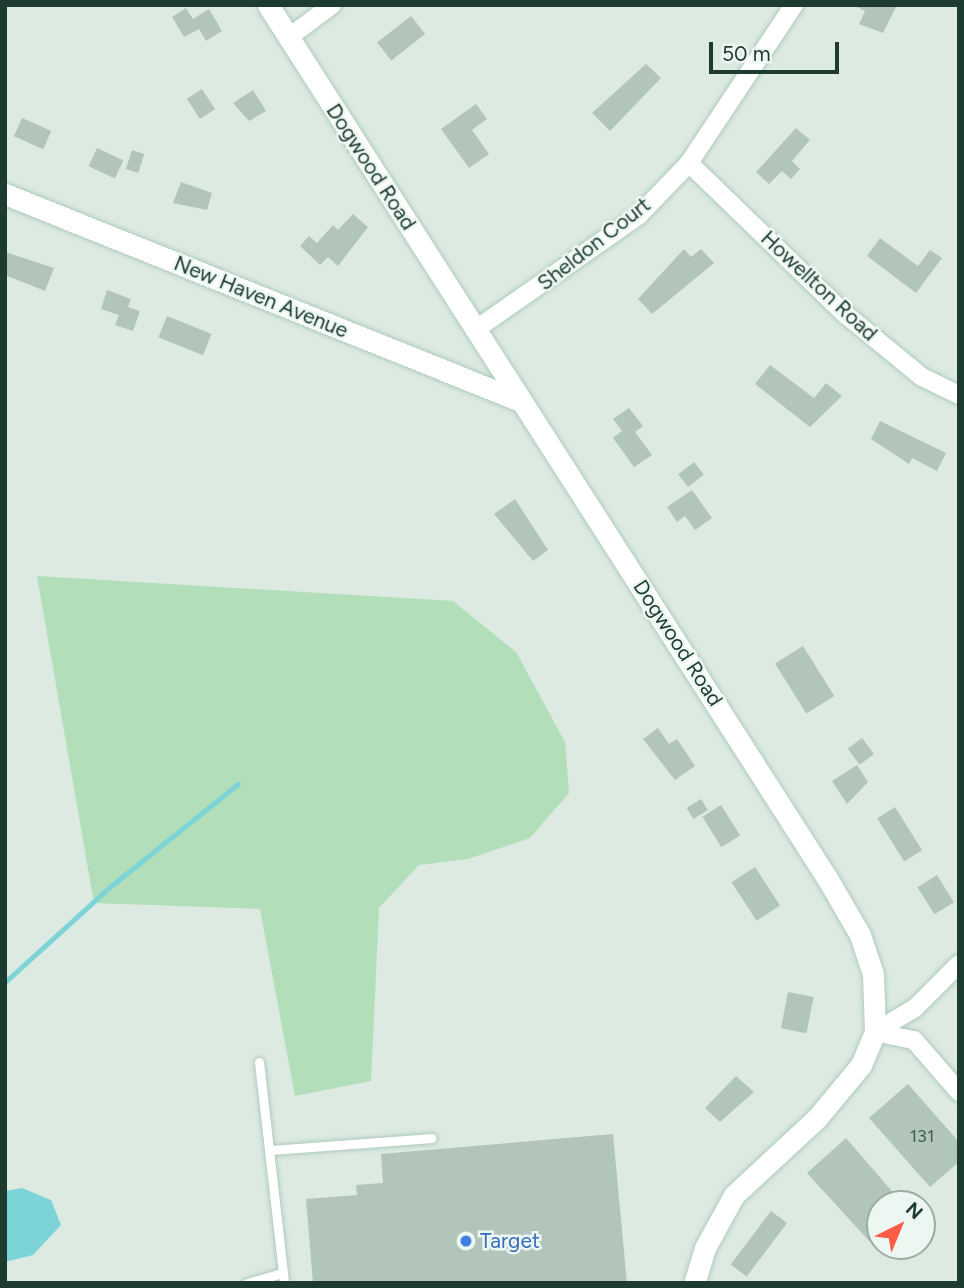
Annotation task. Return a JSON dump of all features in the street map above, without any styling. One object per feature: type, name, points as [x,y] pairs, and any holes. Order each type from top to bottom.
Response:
[{"type":"street","name":"Dogwood Road","points":[[268,5],[518,400],[827,878],[860,935],[873,974],[875,1032],[848,1084],[729,1202],[705,1248],[694,1283]]},
{"type":"street","points":[[288,38],[332,5]]},
{"type":"street","name":"Sheldon Court","points":[[475,330],[639,215],[689,163],[794,5]]},
{"type":"street","name":"Howellton Road","points":[[689,163],[845,314],[922,377],[959,396]]},
{"type":"street","name":"New Haven Avenue","points":[[5,194],[518,400]]},
{"type":"street","points":[[875,1032],[915,1008],[959,964]]},
{"type":"street","points":[[875,1032],[914,1040],[959,1092]]},
{"type":"lane","points":[[247,1283],[284,1278],[272,1150],[259,1062]]},
{"type":"lane","points":[[272,1150],[432,1138]]},
{"type":"green space","points":[[37,576],[453,601],[516,652],[565,742],[569,793],[530,838],[468,859],[419,865],[379,908],[371,1081],[295,1096],[260,909],[94,903]]},
{"type":"water","points":[[22,1188],[51,1200],[61,1225],[33,1255],[5,1262],[5,1191]]},
{"type":"building","points":[[853,5],[897,5],[883,33],[859,24],[865,11]]},
{"type":"building","points":[[186,8],[193,19],[209,9],[222,31],[206,41],[199,29],[184,37],[172,17]]},
{"type":"building","points":[[411,16],[425,34],[391,61],[377,42]]},
{"type":"building","points":[[646,64],[661,78],[610,131],[592,113]]},
{"type":"building","points":[[202,89],[215,109],[200,119],[187,99]]},
{"type":"building","points":[[253,90],[266,111],[249,121],[233,103]]},
{"type":"building","points":[[476,104],[487,119],[472,130],[489,154],[469,168],[441,129]]},
{"type":"building","points":[[22,118],[51,131],[43,149],[14,136]]},
{"type":"building","points":[[796,128],[810,140],[792,161],[800,169],[791,179],[782,171],[769,184],[756,172]]},
{"type":"building","points":[[97,148],[123,160],[115,178],[89,166]]},
{"type":"building","points":[[132,150],[144,154],[138,173],[126,169]]},
{"type":"building","points":[[181,182],[212,193],[207,210],[173,203]]},
{"type":"building","points":[[353,214],[368,227],[338,266],[328,257],[320,265],[300,246],[309,236],[317,243],[333,225],[338,230]]},
{"type":"building","points":[[880,238],[918,266],[930,250],[942,258],[916,293],[867,256]]},
{"type":"building","points":[[684,249],[691,257],[701,249],[714,263],[652,314],[638,299]]},
{"type":"building","points":[[5,252],[54,268],[45,291],[5,275]]},
{"type":"building","points":[[107,290],[131,299],[128,307],[140,311],[133,331],[115,325],[119,315],[101,309]]},
{"type":"building","points":[[167,316],[212,334],[203,355],[158,337]]},
{"type":"building","points":[[770,365],[814,398],[826,383],[842,396],[810,427],[755,384]]},
{"type":"building","points":[[629,408],[643,426],[635,432],[652,455],[634,467],[613,438],[622,431],[613,419]]},
{"type":"building","points":[[880,421],[946,453],[937,471],[912,458],[909,464],[871,439]]},
{"type":"building","points":[[694,462],[704,475],[688,487],[678,474]]},
{"type":"building","points":[[692,490],[712,518],[695,530],[685,516],[677,522],[667,507]]},
{"type":"building","points":[[515,499],[548,550],[533,561],[494,514]]},
{"type":"building","points":[[803,646],[834,696],[806,714],[775,663]]},
{"type":"building","points":[[658,728],[669,744],[677,739],[695,766],[675,780],[643,739]]},
{"type":"building","points":[[862,738],[874,754],[860,765],[848,749]]},
{"type":"building","points":[[857,765],[868,782],[847,804],[832,781]]},
{"type":"building","points":[[701,799],[708,810],[693,819],[687,808]]},
{"type":"building","points":[[721,805],[740,836],[721,847],[702,817]]},
{"type":"building","points":[[895,807],[922,850],[904,861],[877,818]]},
{"type":"building","points":[[755,867],[780,906],[757,921],[732,882]]},
{"type":"building","points":[[937,875],[954,902],[934,914],[917,887]]},
{"type":"building","points":[[788,992],[814,997],[806,1033],[781,1028]]},
{"type":"building","points":[[736,1076],[754,1092],[720,1122],[705,1108]]},
{"type":"building","points":[[908,1084],[959,1142],[959,1162],[930,1187],[869,1118]]},
{"type":"building","name":"Target","points":[[613,1134],[627,1283],[313,1283],[306,1199],[357,1195],[356,1185],[383,1183],[381,1154]]},
{"type":"building","points":[[846,1138],[891,1190],[866,1190],[866,1238],[807,1173]]},
{"type":"building","points":[[771,1211],[787,1223],[747,1277],[731,1265]]},
{"type":"waterway","points":[[5,982],[111,886],[238,784]]},
{"type":"place","name":"Target","points":[[466,1241]]}]
